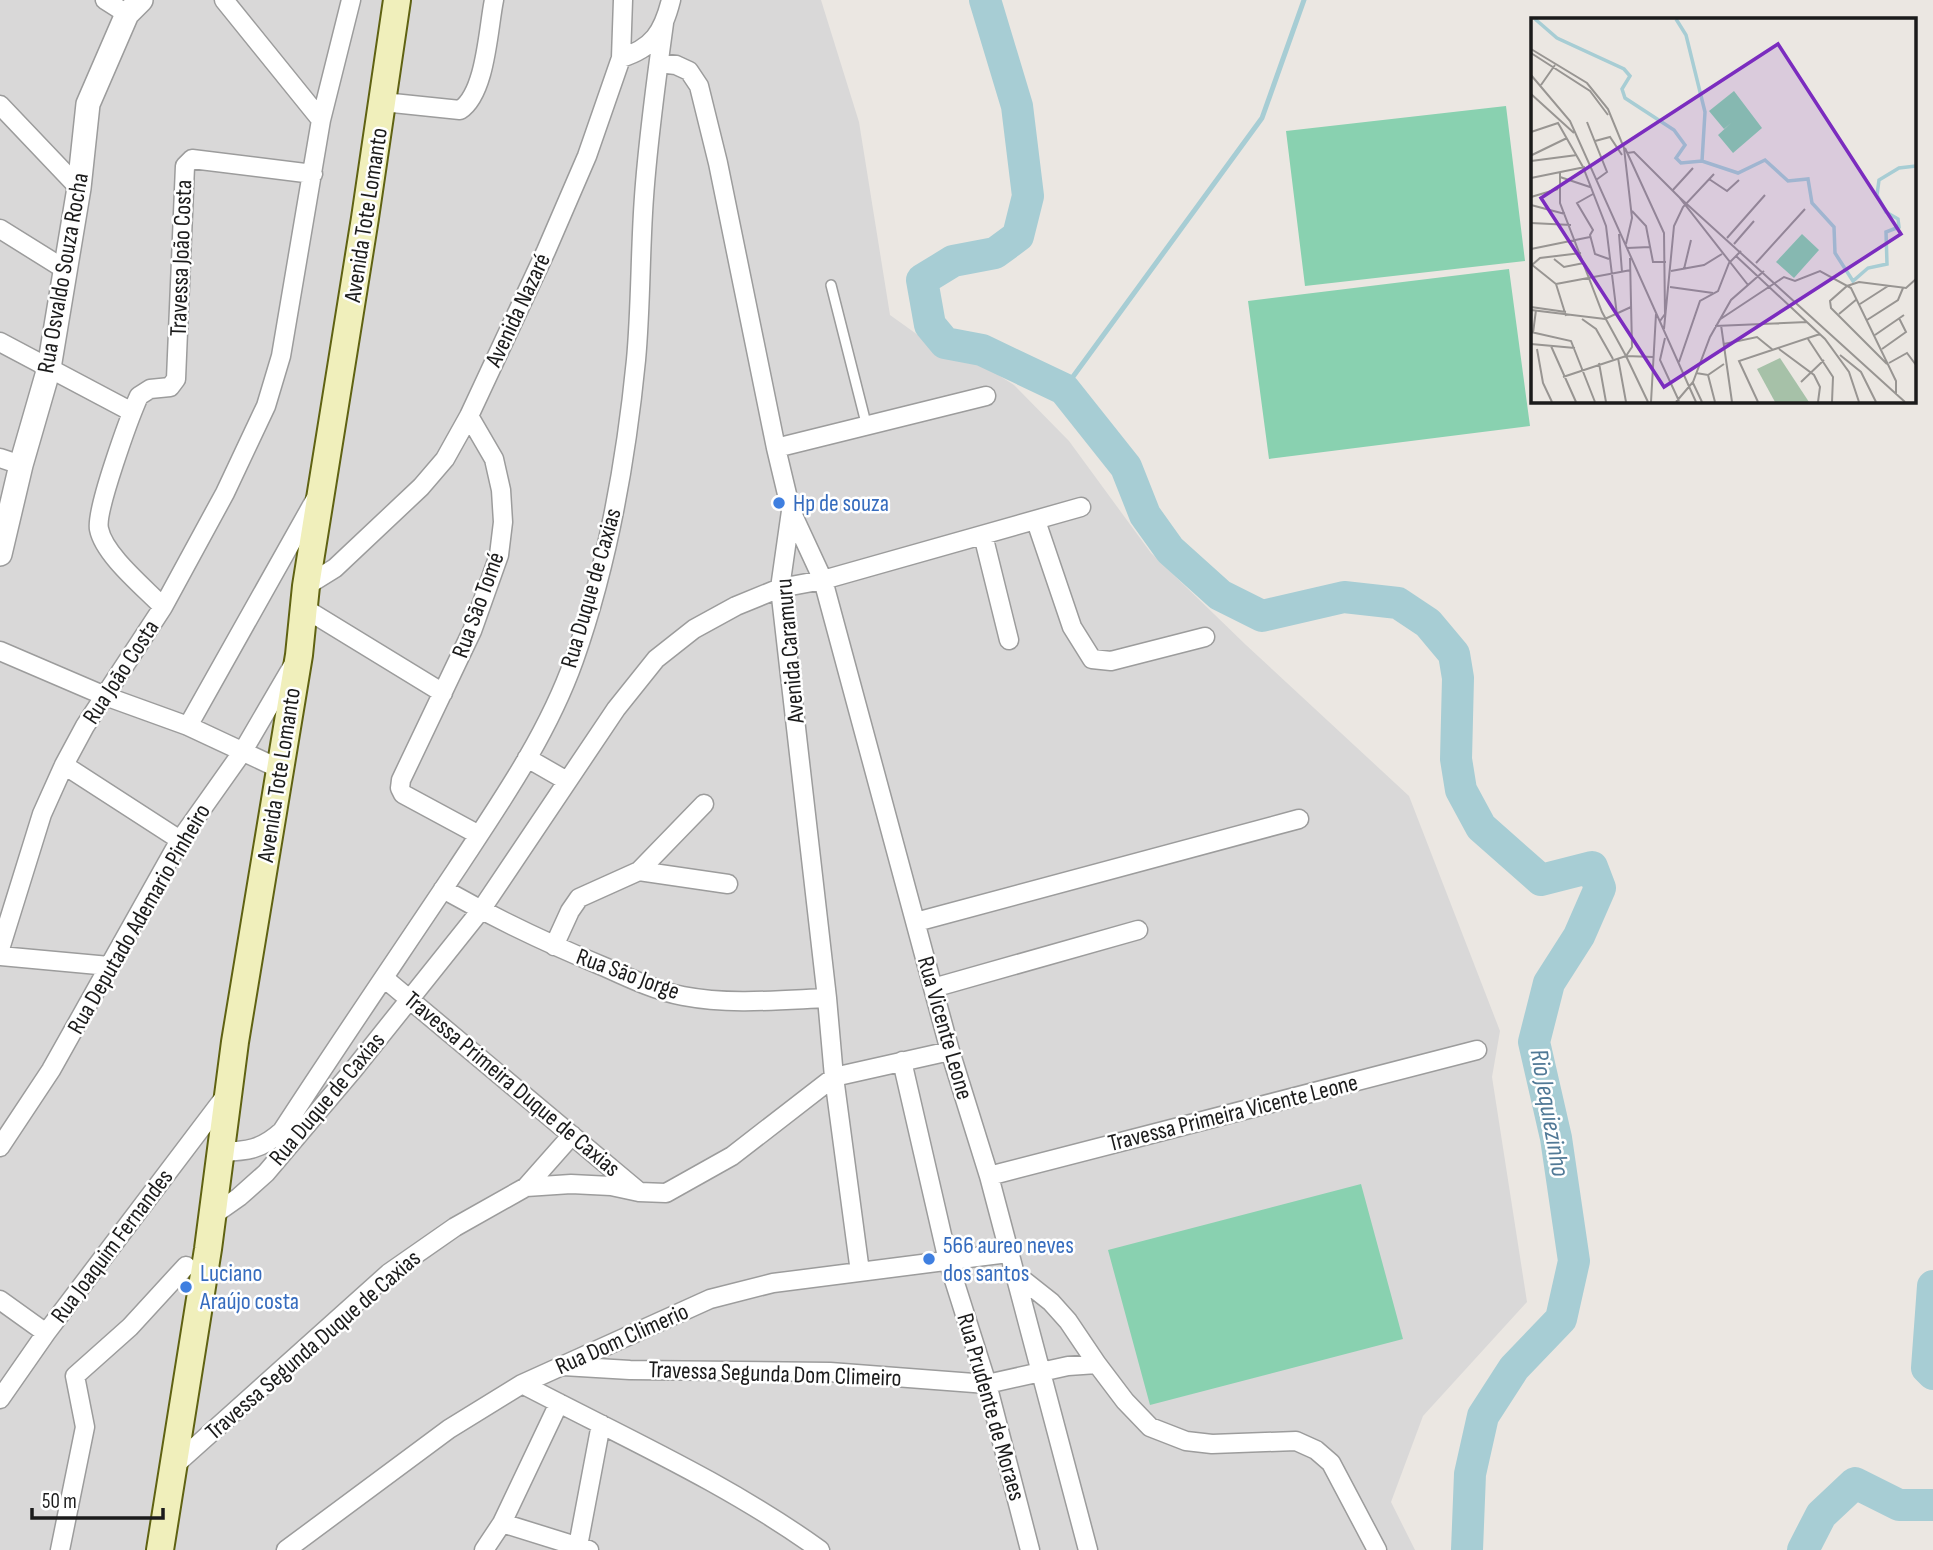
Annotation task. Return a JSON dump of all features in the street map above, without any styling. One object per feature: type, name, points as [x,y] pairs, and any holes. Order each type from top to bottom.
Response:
[{"type":"main road","name":"Avenida Tote Lomanto","points":[[160,1550],[212,1216],[227,1094],[299,655],[305,597],[397,0]]},
{"type":"street","points":[[105,0],[134,7]]},
{"type":"street","points":[[224,0],[321,120]]},
{"type":"street","name":"Rua João Costa","points":[[0,949],[42,814],[64,765],[85,726],[163,607],[225,493],[266,406],[281,356],[321,120],[351,0]]},
{"type":"street","points":[[383,103],[460,110],[467,105],[479,80],[494,0]]},
{"type":"street","name":"Avenida Nazaré","points":[[305,597],[421,487],[445,460],[469,416],[587,156],[621,58],[623,0]]},
{"type":"street","points":[[621,58],[646,48],[664,23],[671,0]]},
{"type":"street","name":"Rua Osvaldo Souza Rocha","points":[[1,543],[11,462],[49,368],[79,188],[88,104],[134,7]]},
{"type":"street","name":"Rua Duque de Caxias","points":[[212,1216],[239,1198],[266,1173],[384,978],[527,758],[547,722],[573,662],[596,593],[620,483],[636,358],[644,197],[664,23]]},
{"type":"street","name":"Avenida Caramuru","points":[[659,63],[676,65],[689,71],[699,86],[718,163],[791,510],[780,588],[834,1077],[860,1272]]},
{"type":"street","points":[[0,104],[79,188]]},
{"type":"street","name":"Travessa João Costa","points":[[163,607],[108,550],[99,528],[101,507],[139,396],[145,390],[170,387],[176,379],[185,166],[192,159],[313,174]]},
{"type":"street","points":[[0,229],[66,270]]},
{"type":"street","points":[[0,342],[132,412]]},
{"type":"street","points":[[776,448],[986,396]]},
{"type":"street","name":"Rua São Tomé","points":[[469,416],[494,458],[501,490],[503,522],[499,555],[472,631],[401,780],[400,789],[403,794],[479,835]]},
{"type":"street","points":[[188,726],[323,485]]},
{"type":"street","name":"Rua Duque de Caxias","points":[[220,1152],[246,1151],[287,1137],[354,1069],[481,910],[617,709],[656,660],[694,629],[736,606],[780,588],[823,580],[1081,507]]},
{"type":"street","name":"Rua Vicente Leone","points":[[791,510],[823,580],[950,1051],[989,1176],[1088,1550]]},
{"type":"street","points":[[1036,521],[1072,627],[1092,659],[1111,661],[1205,638]]},
{"type":"street","points":[[984,536],[1009,640]]},
{"type":"street","points":[[305,597],[443,693]]},
{"type":"street","points":[[0,651],[188,726],[280,769]]},
{"type":"street","name":"Rua Deputado Ademario Pinheiro","points":[[0,1147],[51,1070],[180,840],[243,751],[299,655]]},
{"type":"street","points":[[527,758],[567,781]]},
{"type":"street","points":[[64,765],[180,840]]},
{"type":"street","points":[[554,946],[579,898],[639,871],[704,804]]},
{"type":"street","points":[[916,922],[1299,819]]},
{"type":"street","points":[[639,871],[728,884]]},
{"type":"street","name":"Rua São Jorge","points":[[443,888],[554,946],[681,996],[713,1000],[827,998]]},
{"type":"street","points":[[933,988],[1138,930]]},
{"type":"street","points":[[0,957],[109,966]]},
{"type":"street","name":"Travessa Primeira Duque de Caxias","points":[[384,978],[410,997],[639,1192]]},
{"type":"street","name":"Travessa Primeira Vicente Leone","points":[[989,1176],[1477,1050]]},
{"type":"street","name":"Travessa Segunda Duque de Caxias","points":[[175,1465],[389,1273],[455,1227],[526,1187],[571,1184],[666,1193],[732,1156],[834,1077],[950,1051]]},
{"type":"street","name":"Rua Prudente de Moraes","points":[[902,1061],[948,1261],[987,1384],[1030,1550]]},
{"type":"street","name":"Rua Joaquim Fernandes","points":[[0,1399],[46,1333],[227,1094]]},
{"type":"street","points":[[526,1187],[572,1135]]},
{"type":"street","name":"Rua Dom Climerio","points":[[286,1550],[449,1429],[522,1384],[710,1299],[774,1283],[1008,1253]]},
{"type":"street","points":[[60,1550],[85,1427],[75,1376],[130,1327],[186,1266]]},
{"type":"street","points":[[1013,1272],[1051,1301],[1125,1401],[1150,1427],[1186,1441],[1212,1444],[1296,1441],[1316,1450],[1331,1463],[1377,1550]]},
{"type":"street","points":[[0,1300],[46,1333]]},
{"type":"street","name":"Travessa Segunda Dom Climeiro","points":[[563,1366],[620,1370],[830,1372],[987,1384],[1068,1366],[1097,1364]]},
{"type":"street","points":[[522,1384],[696,1472],[820,1550]]},
{"type":"street","points":[[484,1550],[502,1523],[559,1403]]},
{"type":"street","points":[[502,1523],[583,1548],[601,1424]]},
{"type":"lane","points":[[831,285],[867,427]]},
{"type":"shaded area","points":[[0,0],[821,0],[859,122],[890,315],[936,348],[970,357],[1014,385],[1069,441],[1151,553],[1409,796],[1500,1031],[1492,1077],[1527,1302],[1423,1416],[1391,1502],[1415,1550],[0,1550]]},
{"type":"green space","points":[[1506,106],[1525,261],[1305,286],[1286,131]]},
{"type":"green space","points":[[1509,269],[1530,426],[1269,459],[1248,301]]},
{"type":"green space","points":[[1361,1184],[1403,1339],[1150,1405],[1108,1250]]},
{"type":"waterway","name":"Rio Jequiezinho","points":[[985,0],[1017,106],[1028,196],[1018,236],[995,253],[953,261],[922,280],[930,325],[945,343],[982,350],[1064,389],[1126,467],[1145,515],[1170,550],[1220,595],[1262,616],[1344,597],[1398,603],[1428,623],[1454,654],[1458,678],[1456,759],[1461,790],[1481,827],[1541,880],[1592,867],[1600,888],[1579,936],[1549,983],[1534,1042],[1556,1138],[1574,1261],[1561,1319],[1514,1368],[1483,1416],[1470,1474],[1467,1550]]},
{"type":"waterway","points":[[1064,389],[1262,118],[1304,0]]},
{"type":"waterway","name":"Rio Jequiezinho","points":[[1933,1286],[1927,1368],[1933,1374]]},
{"type":"waterway","name":"Rio Jequiezinho","points":[[1803,1550],[1821,1515],[1855,1483],[1899,1505],[1933,1505]]},
{"type":"place","name":"Hp de souza","points":[[779,503]]},
{"type":"place","name":"566 aureo neves dos santos","points":[[929,1259]]},
{"type":"place","name":"Luciano Araújo costa","points":[[186,1287]]}]
